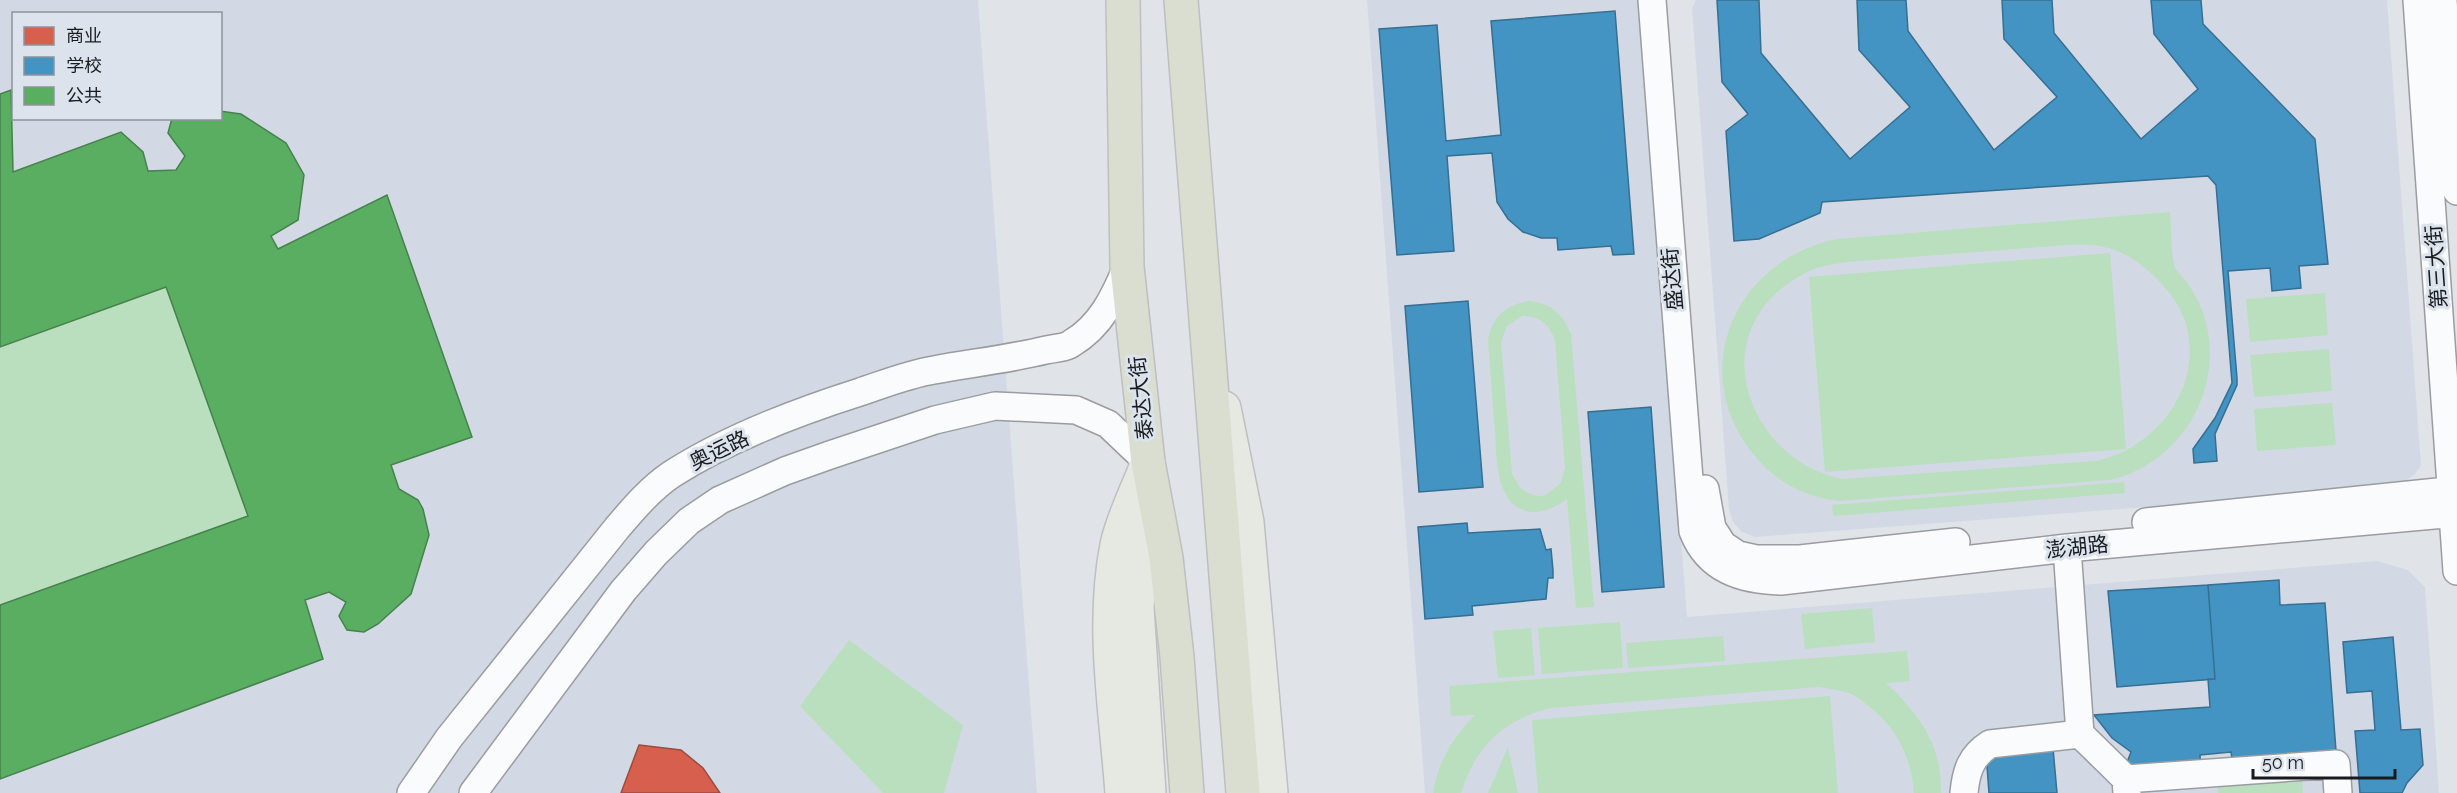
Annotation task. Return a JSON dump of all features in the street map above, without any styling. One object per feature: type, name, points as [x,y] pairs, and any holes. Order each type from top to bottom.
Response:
[{"type":"highway","name":"泰达大街","points":[[1123,0],[1127,267],[1148,462],[1167,558],[1187,793]]},
{"type":"highway","points":[[1181,0],[1243,793]]},
{"type":"main road","points":[[1208,328],[1247,522],[1271,793]]},
{"type":"main road","points":[[1148,462],[1137,607],[1149,793]]},
{"type":"main road","points":[[1122,793],[1110,638],[1111,587],[1118,542],[1148,462]]},
{"type":"street","name":"盛达街","points":[[1652,0],[1693,531],[1714,550]]},
{"type":"street","name":"盛达街","points":[[1666,0],[1703,474],[1714,550]]},
{"type":"street","name":"第三大街","points":[[2417,0],[2454,502],[2457,571]]},
{"type":"street","points":[[2443,0],[2457,191]]},
{"type":"street","name":"奥运路","points":[[411,793],[449,738],[617,528],[642,498],[671,474],[713,451],[815,406],[872,387],[931,370],[1011,359],[1071,344],[1094,325],[1113,301],[1127,267]]},
{"type":"street","points":[[473,793],[623,591],[656,553],[689,521],[720,500],[785,471],[830,455],[935,420],[995,406],[1076,410],[1108,424],[1148,462]]},
{"type":"street","name":"澎湖路","points":[[2454,502],[1781,581],[1740,576],[1719,566],[1714,550],[1756,559],[1800,559],[2454,502]]},
{"type":"street","points":[[2067,548],[2080,734],[2126,786],[2336,764],[2338,793]]},
{"type":"street","points":[[1964,793],[1972,760],[1990,744],[2080,734]]},
{"type":"shaded area","points":[[0,0],[978,0],[1037,793],[0,793]]},
{"type":"shaded area","points":[[1367,0],[1640,0],[1687,617],[2377,561],[2408,570],[2425,587],[2439,793],[1425,793]]},
{"type":"shaded area","points":[[1696,0],[2387,0],[2421,466],[2404,482],[2147,507],[1755,537],[1742,532],[1733,522],[1729,510],[1692,9]]},
{"type":"green space","points":[[11,90],[14,172],[121,132],[143,152],[148,171],[176,170],[185,156],[218,120],[222,120],[222,111],[241,114],[286,143],[304,175],[298,220],[271,236],[278,248],[387,195],[472,437],[392,465],[399,489],[418,500],[423,509],[429,535],[411,594],[364,632],[347,630],[339,616],[346,602],[329,592],[305,600],[323,659],[0,779],[0,94]]},
{"type":"green space","points":[[2170,212],[2175,267],[2196,297],[2207,327],[2210,353],[2208,378],[2201,402],[2189,424],[2174,443],[2155,460],[2133,472],[2109,480],[1839,501],[1802,492],[1771,473],[1762,464],[1733,422],[1724,388],[1723,355],[1732,323],[1748,294],[1771,270],[1801,251],[1837,239]],"holes":[[[2072,245],[2104,247],[2118,251],[2138,262],[2164,286],[2184,318],[2189,342],[2189,366],[2183,388],[2172,409],[2157,427],[2139,442],[2119,454],[2096,461],[1842,479],[1819,472],[1798,460],[1779,445],[1764,426],[1752,403],[1746,380],[1745,358],[1749,336],[1758,316],[1771,298],[1789,283],[1816,268],[1847,262]]]},
{"type":"green space","points":[[2110,253],[2126,449],[1825,472],[1809,277]]},
{"type":"green space","points":[[2325,293],[2328,335],[2250,342],[2246,299]]},
{"type":"green space","points":[[1537,302],[1550,307],[1560,315],[1571,334],[1594,607],[1576,608],[1567,499],[1545,510],[1525,511],[1509,499],[1499,475],[1488,341],[1496,319],[1513,305]],"holes":[[[1522,316],[1539,319],[1550,330],[1555,340],[1565,468],[1560,484],[1544,496],[1524,491],[1512,473],[1501,342],[1507,326]]]},
{"type":"green space","points":[[2329,349],[2332,391],[2254,397],[2250,355]]},
{"type":"green space","points":[[2332,403],[2336,445],[2257,451],[2254,409]]},
{"type":"green space","points":[[2124,482],[2125,493],[1833,516],[1832,505]]},
{"type":"green space","points":[[1872,608],[1875,642],[1805,649],[1801,614]]},
{"type":"green space","points":[[1620,622],[1623,668],[1542,674],[1538,628]]},
{"type":"green space","points":[[1531,628],[1535,675],[1498,678],[1493,631]]},
{"type":"green space","points":[[1723,636],[1725,661],[1628,668],[1626,643]]},
{"type":"green space","points":[[849,640],[963,725],[944,793],[883,793],[800,706]]},
{"type":"green space","points":[[1907,651],[1910,681],[1886,683],[1909,707],[1927,732],[1938,760],[1941,793],[1914,793],[1910,768],[1902,746],[1889,726],[1871,708],[1852,694],[1819,687],[1551,708],[1519,719],[1494,737],[1474,762],[1461,793],[1433,793],[1443,760],[1460,732],[1475,715],[1451,716],[1449,686]]},
{"type":"green space","points":[[1830,696],[1838,793],[1538,793],[1532,720]]},
{"type":"green space","points":[[1508,747],[1518,793],[1488,793]]},
{"type":"green space","points":[[2302,779],[2303,793],[2218,793],[2218,786]]},
{"type":"building: 商业","points":[[639,745],[681,750],[703,768],[720,793],[621,793]]},
{"type":"building: 学校","points":[[1717,0],[1759,0],[1761,53],[1850,159],[1910,107],[1859,50],[1857,0],[1906,0],[1908,31],[1994,150],[2057,97],[2004,39],[2002,0],[2052,0],[2054,33],[2141,139],[2198,89],[2154,34],[2151,0],[2201,0],[2203,24],[2315,139],[2328,264],[2299,266],[2301,288],[2272,291],[2270,268],[2228,271],[2237,385],[2215,434],[2217,461],[2194,463],[2193,449],[2215,418],[2232,383],[2216,185],[2208,176],[1822,202],[1820,213],[1759,239],[1734,241],[1726,131],[1748,114],[1722,82]]},
{"type":"building: 学校","points":[[1615,11],[1634,254],[1613,255],[1611,246],[1558,250],[1557,238],[1541,238],[1523,232],[1508,219],[1497,202],[1492,153],[1447,156],[1454,251],[1397,255],[1379,29],[1437,25],[1446,141],[1501,135],[1491,21]]},
{"type":"building: 学校","points":[[1468,301],[1483,487],[1419,492],[1405,306]]},
{"type":"building: 学校","points":[[1651,407],[1664,587],[1602,592],[1588,412]]},
{"type":"building: 学校","points":[[1467,523],[1468,533],[1540,529],[1546,550],[1551,549],[1553,570],[1553,578],[1548,578],[1546,599],[1472,606],[1473,615],[1425,619],[1418,527]]},
{"type":"building: 学校","points":[[2279,580],[2280,605],[2325,603],[2336,751],[2232,759],[2231,752],[2200,755],[2201,773],[2126,765],[2131,752],[2112,738],[2094,715],[2210,707],[2208,679],[2215,679],[2208,585]]},
{"type":"building: 学校","points":[[2208,585],[2215,679],[2117,687],[2108,591]]},
{"type":"building: 学校","points":[[2393,637],[2401,730],[2420,729],[2423,765],[2407,783],[2402,793],[2360,793],[2355,731],[2375,730],[2372,691],[2347,693],[2343,642]]},
{"type":"building: 学校","points":[[2053,748],[2057,793],[1989,793],[1986,753]]},
{"type":"building: 公共","points":[[11,90],[13,172],[121,132],[143,152],[148,171],[176,170],[185,156],[168,133],[171,120],[222,120],[222,111],[241,114],[286,143],[304,175],[298,220],[271,236],[278,249],[387,195],[472,437],[391,465],[399,489],[418,500],[423,509],[429,535],[411,594],[378,624],[364,632],[347,630],[339,616],[346,602],[329,592],[305,600],[323,659],[0,779],[0,605],[248,516],[166,287],[0,347],[0,94]]}]
